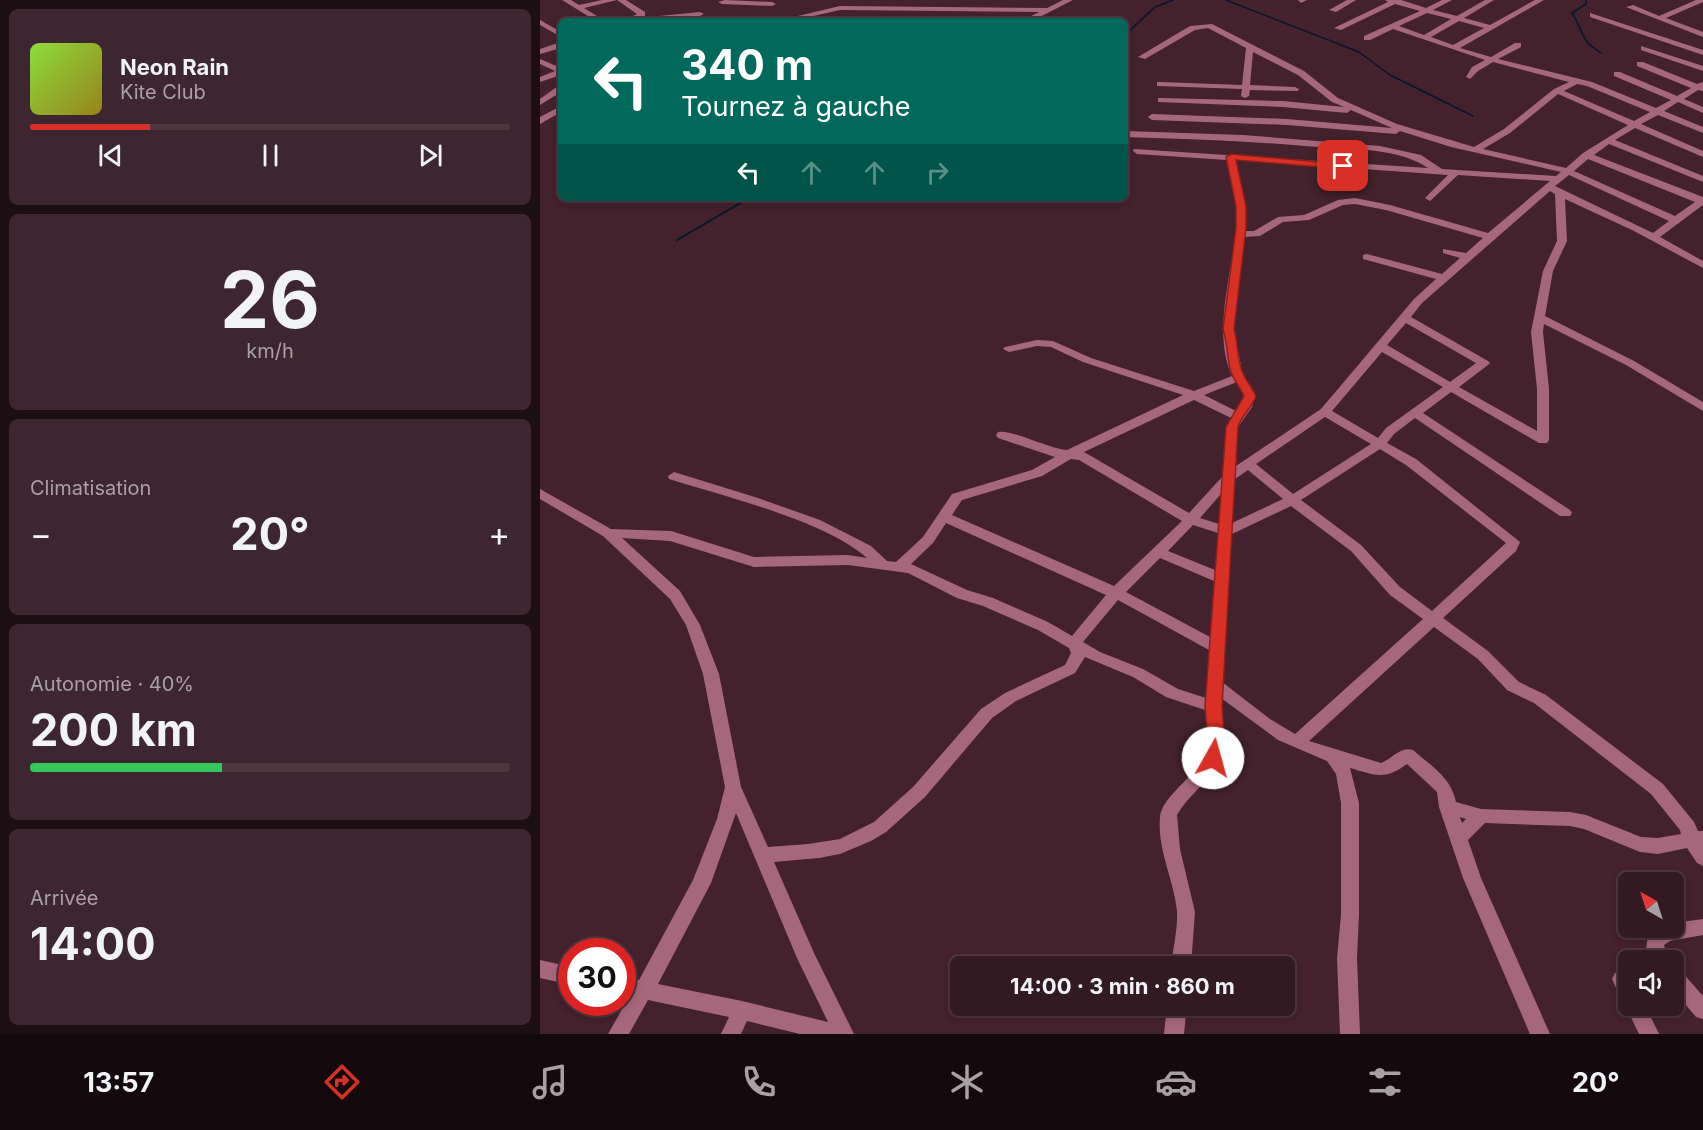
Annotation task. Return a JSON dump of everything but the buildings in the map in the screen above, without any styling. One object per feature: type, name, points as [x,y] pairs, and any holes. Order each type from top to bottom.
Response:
[{"type":"street","points":[[566,0],[596,18]]},
{"type":"street","points":[[578,7],[613,0]]},
{"type":"street","points":[[621,0],[642,14],[633,18]]},
{"type":"street","points":[[890,18],[908,0]]},
{"type":"street","points":[[980,18],[998,0]]},
{"type":"street","points":[[1032,18],[1069,0]]},
{"type":"street","points":[[1333,10],[1352,0]]},
{"type":"street","points":[[1338,28],[1393,0],[1492,28]]},
{"type":"street","points":[[1367,38],[1395,27],[1448,0]]},
{"type":"street","points":[[1424,38],[1490,0]]},
{"type":"street","points":[[1520,0],[1537,2]]},
{"type":"street","points":[[1660,18],[1702,0]]},
{"type":"street","points":[[690,18],[724,1],[772,4]]},
{"type":"street","points":[[1454,48],[1537,2]]},
{"type":"street","points":[[1630,7],[1703,34]]},
{"type":"street","points":[[793,18],[830,9],[1047,10]]},
{"type":"street","points":[[660,18],[700,14]]},
{"type":"street","points":[[1593,15],[1703,53]]},
{"type":"street","points":[[540,22],[558,33]]},
{"type":"street","points":[[1142,57],[1193,28],[1203,26],[1217,30],[1310,79],[1335,100],[1409,132],[1475,150],[1558,182],[1677,221]]},
{"type":"street","points":[[1395,27],[1494,60],[1547,75],[1579,81],[1658,110],[1703,130]]},
{"type":"street","points":[[1470,77],[1475,69],[1518,45]]},
{"type":"street","points":[[540,52],[558,46]]},
{"type":"street","points":[[1182,956],[1185,912],[1171,849],[1168,815],[1173,806],[1206,770],[1213,758],[1216,743],[1215,685],[1232,427],[1237,416],[1246,407],[1250,396],[1244,382],[1239,377],[1228,329],[1240,234],[1241,206],[1236,157],[1243,138],[1250,48]]},
{"type":"street","points":[[1644,48],[1703,69]]},
{"type":"street","points":[[540,61],[558,55]]},
{"type":"street","points":[[540,61],[558,70]]},
{"type":"street","points":[[1640,64],[1701,87]]},
{"type":"street","points":[[540,80],[558,72]]},
{"type":"street","points":[[1617,74],[1703,110]]},
{"type":"street","points":[[1295,89],[1298,84],[1310,79]]},
{"type":"street","points":[[1475,150],[1507,131],[1557,91],[1579,81]]},
{"type":"street","points":[[1160,84],[1295,89],[1313,106]]},
{"type":"street","points":[[1074,643],[1116,593],[1230,476],[1325,412],[1419,301],[1490,237],[1558,182],[1586,155],[1634,124],[1701,87]]},
{"type":"street","points":[[540,103],[558,90]]},
{"type":"street","points":[[1557,91],[1703,154]]},
{"type":"street","points":[[1161,100],[1313,106],[1361,112]]},
{"type":"street","points":[[540,121],[558,111]]},
{"type":"street","points":[[1152,117],[1243,120],[1409,132]]},
{"type":"street","points":[[1128,134],[1243,138],[1398,152],[1418,157],[1443,173]]},
{"type":"street","points":[[1608,140],[1703,179]]},
{"type":"street","points":[[1137,151],[1558,182],[1703,265]]},
{"type":"street","points":[[1586,155],[1703,200]]},
{"type":"street","points":[[1430,198],[1454,174]]},
{"type":"street","points":[[1380,346],[1543,440],[1543,389],[1537,332],[1548,271],[1562,241],[1558,182]]},
{"type":"street","points":[[1653,238],[1703,200]]},
{"type":"street","points":[[1240,234],[1256,234],[1281,219],[1306,218],[1341,202],[1355,201],[1395,209],[1490,237]]},
{"type":"street","points":[[1447,251],[1468,257]]},
{"type":"street","points":[[1367,257],[1444,278]]},
{"type":"street","points":[[1539,317],[1630,363],[1703,407]]},
{"type":"street","points":[[1002,435],[1054,453],[1088,458],[1189,519],[1226,531],[1292,500],[1381,443],[1390,431],[1417,414],[1449,386],[1484,363],[1405,318]]},
{"type":"street","points":[[1009,349],[1037,343],[1053,344],[1087,360],[1194,395],[1237,416]]},
{"type":"street","points":[[900,566],[928,540],[945,517],[950,504],[957,497],[1037,473],[1068,455],[1194,395],[1239,377]]},
{"type":"street","points":[[1298,742],[1511,548],[1513,542],[1449,489],[1381,443],[1325,412]]},
{"type":"street","points":[[1417,414],[1564,513]]},
{"type":"street","points":[[1247,463],[1356,548],[1395,591],[1483,655],[1513,686],[1540,699],[1657,789],[1697,838],[1703,858]]},
{"type":"street","points":[[674,476],[821,525],[869,550],[881,563]]},
{"type":"street","points":[[540,493],[608,533],[666,586],[687,612],[711,674],[733,787],[807,958],[844,1034]]},
{"type":"street","points":[[945,517],[1116,593],[1218,648]]},
{"type":"street","points":[[608,533],[671,536],[754,562],[820,559],[900,566],[962,594],[988,602],[1074,643],[1095,656],[1138,673],[1172,693],[1214,706]]},
{"type":"street","points":[[1158,552],[1223,579]]},
{"type":"street","points":[[764,855],[808,852],[850,843],[878,828],[927,782],[992,709],[1014,694],[1070,669],[1079,653],[1074,643]]},
{"type":"street","points":[[1215,685],[1272,729],[1298,742],[1333,756],[1381,770],[1388,769],[1401,757],[1407,755],[1440,783],[1445,791],[1448,807],[1472,878],[1540,1034]]},
{"type":"street","points":[[1333,756],[1344,773],[1350,803],[1350,915],[1347,958],[1350,1034]]},
{"type":"street","points":[[618,1034],[696,892],[726,826],[733,787]]},
{"type":"street","points":[[1448,807],[1481,816],[1569,819],[1586,822],[1640,844],[1658,846],[1697,838]]},
{"type":"street","points":[[1459,837],[1481,816]]},
{"type":"street","points":[[1655,950],[1655,941],[1666,933],[1703,927]]},
{"type":"street","points":[[542,973],[558,975]]},
{"type":"street","points":[[1684,988],[1703,1010]]},
{"type":"street","points":[[636,990],[742,1010],[839,1034]]},
{"type":"street","points":[[731,1034],[742,1010]]},
{"type":"street","points":[[1174,1034],[1176,1016]]},
{"type":"street","points":[[1641,1016],[1650,1034]]},
{"type":"waterway","points":[[1128,32],[1155,7],[1173,0]]},
{"type":"waterway","points":[[1226,0],[1359,52],[1390,75],[1473,116]]},
{"type":"waterway","points":[[1586,0],[1586,4],[1572,13],[1588,43],[1601,53]]},
{"type":"waterway","points":[[677,240],[744,201]]},
{"type":"route","points":[[1213,758],[1216,743],[1214,706],[1232,427],[1233,420],[1246,407],[1250,396],[1244,382],[1236,372],[1233,344],[1228,329],[1241,228],[1241,206],[1235,186],[1236,174],[1230,162],[1231,157],[1343,166]]}]
